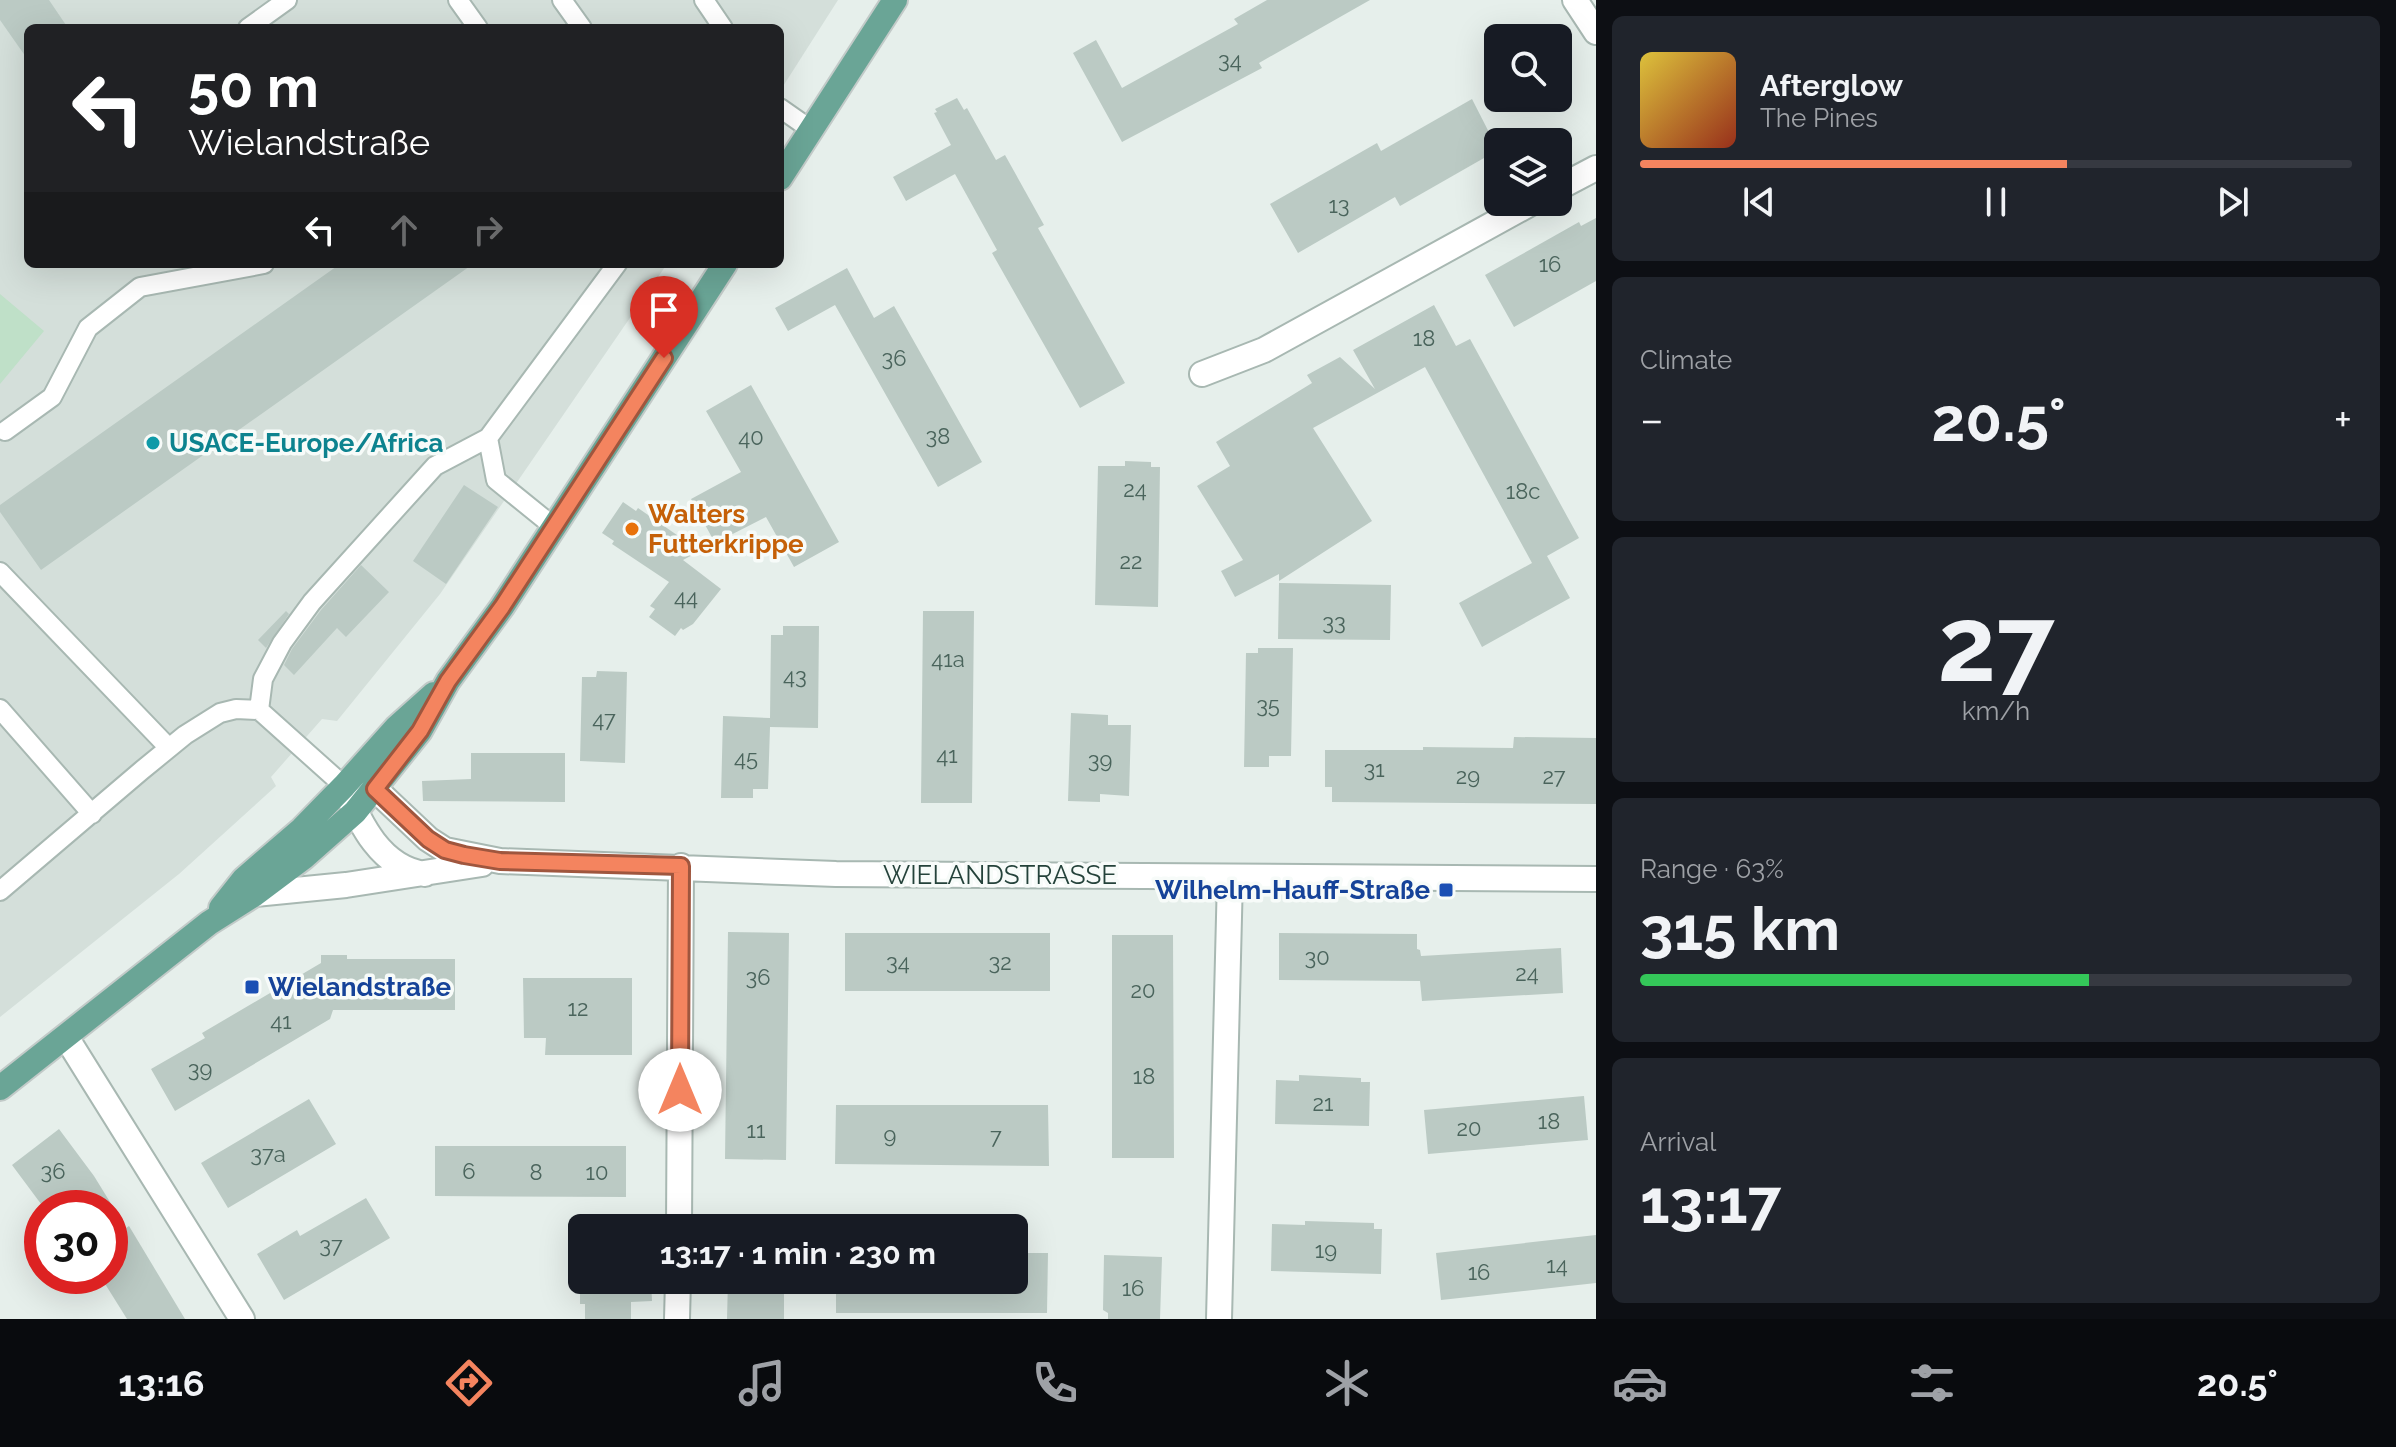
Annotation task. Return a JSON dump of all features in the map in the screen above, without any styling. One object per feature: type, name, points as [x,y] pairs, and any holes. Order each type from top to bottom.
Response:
[{"type":"main road","points":[[784,171],[895,0]]},
{"type":"main road","points":[[0,1088],[209,923],[303,858],[355,812],[420,731],[448,681],[502,607],[722,268]]},
{"type":"main road","points":[[209,923],[244,879],[302,829],[396,728],[448,681]]},
{"type":"street","points":[[1575,0],[1596,32]]},
{"type":"street","points":[[1572,181],[1596,168]]},
{"type":"street","points":[[1202,374],[1264,350],[1508,216]]},
{"type":"street","points":[[375,789],[344,786],[355,812],[392,862],[425,874]]},
{"type":"street","name":"WIELANDSTRASSE","points":[[375,789],[436,845],[464,855],[500,861],[836,874],[1596,879]]},
{"type":"street","name":"WIELANDSTRASSE","points":[[255,894],[346,885],[500,861]]},
{"type":"street","points":[[679,1214],[681,866]]},
{"type":"street","points":[[1219,1319],[1230,877]]},
{"type":"street","points":[[66,1037],[242,1319]]},
{"type":"street","points":[[677,1319],[678,1294]]},
{"type":"lane","points":[[254,24],[287,0]]},
{"type":"lane","points":[[458,0],[475,24]]},
{"type":"lane","points":[[562,0],[579,24]]},
{"type":"lane","points":[[704,0],[720,24]]},
{"type":"lane","points":[[784,111],[810,129]]},
{"type":"lane","points":[[5,431],[52,397],[88,328],[140,287],[248,268]]},
{"type":"lane","points":[[259,710],[263,679],[282,643],[312,602],[435,466],[488,438],[614,268]]},
{"type":"lane","points":[[488,438],[496,480],[554,527]]},
{"type":"lane","points":[[0,572],[169,748]]},
{"type":"lane","points":[[0,709],[92,814]]},
{"type":"lane","points":[[0,891],[169,748],[220,713],[236,709],[259,710],[344,786]]},
{"type":"shaded area","points":[[0,0],[838,0],[784,85],[784,24],[24,24],[24,268],[664,268],[440,594],[337,721],[322,719],[271,777],[276,786],[179,874],[0,1017]]},
{"type":"green space","points":[[0,294],[44,331],[0,384]]},
{"type":"building","points":[[0,0],[49,0],[65,24],[24,24],[24,54],[0,20]]},
{"type":"building","points":[[1267,0],[1370,0],[1259,63],[1262,68],[1122,142],[1073,53],[1096,40],[1122,88],[1238,24],[1234,19]]},
{"type":"building","points":[[957,98],[964,110],[967,108],[996,160],[1005,155],[1044,225],[1038,228],[1125,383],[1080,408],[992,253],[997,250],[955,174],[906,201],[893,177],[951,145],[934,113],[937,112],[935,109]]},
{"type":"building","points":[[1472,99],[1487,128],[1484,128],[1484,158],[1400,206],[1395,197],[1298,253],[1270,204],[1377,143],[1381,151]]},
{"type":"building","points":[[1596,218],[1596,281],[1514,327],[1485,275],[1579,222],[1581,226]]},
{"type":"building","name":"USACE-Europe/Africa","points":[[334,268],[467,268],[41,570],[0,512],[0,505]]},
{"type":"building","points":[[847,268],[874,318],[894,306],[982,462],[938,487],[835,305],[788,331],[775,308]]},
{"type":"building","points":[[1434,305],[1456,346],[1470,339],[1579,538],[1547,556],[1570,598],[1482,647],[1459,603],[1532,563],[1425,367],[1313,428],[1372,521],[1279,581],[1279,574],[1235,597],[1221,571],[1243,560],[1197,486],[1230,466],[1216,442],[1312,383],[1307,375],[1340,357],[1375,389],[1353,350]]},
{"type":"building","points":[[751,385],[839,542],[794,567],[766,517],[715,543],[691,499],[741,472],[706,411]]},
{"type":"building","points":[[1125,461],[1151,462],[1151,467],[1160,467],[1158,607],[1095,605],[1098,466],[1125,466]]},
{"type":"building","points":[[464,485],[498,507],[446,584],[413,561]]},
{"type":"building","points":[[623,502],[636,511],[638,508],[700,551],[683,560],[721,589],[693,624],[683,630],[681,628],[675,636],[649,617],[655,609],[650,606],[669,582],[612,544],[614,541],[602,533]]},
{"type":"building","points":[[361,565],[389,592],[346,637],[337,628],[294,675],[284,665],[292,649]]},
{"type":"building","points":[[1279,583],[1391,585],[1390,640],[1278,639]]},
{"type":"building","points":[[286,611],[289,614],[266,648],[258,640]]},
{"type":"building","points":[[923,611],[974,611],[972,803],[921,803]]},
{"type":"building","points":[[783,626],[819,626],[818,728],[770,727],[768,789],[753,789],[753,798],[721,798],[723,716],[770,718],[771,635],[783,635]]},
{"type":"building","points":[[1258,648],[1293,648],[1291,756],[1269,756],[1269,767],[1244,767],[1246,653],[1258,653]]},
{"type":"building","points":[[597,671],[627,672],[625,763],[580,761],[582,677],[596,677]]},
{"type":"building","points":[[1071,713],[1108,715],[1108,725],[1131,725],[1129,796],[1100,794],[1100,802],[1068,801]]},
{"type":"building","points":[[1514,737],[1596,738],[1596,804],[1332,802],[1332,787],[1325,787],[1325,750],[1513,748]]},
{"type":"building","points":[[471,753],[565,753],[565,802],[423,801],[422,781],[471,779]]},
{"type":"building","points":[[728,932],[789,933],[786,1160],[725,1159]]},
{"type":"building","points":[[845,933],[1050,933],[1050,991],[845,991]]},
{"type":"building","points":[[1279,933],[1417,934],[1417,949],[1421,956],[1561,948],[1563,993],[1422,1001],[1420,981],[1279,980]]},
{"type":"building","points":[[1112,935],[1173,935],[1174,1158],[1112,1158]]},
{"type":"building","points":[[321,955],[347,955],[347,959],[455,959],[455,1010],[333,1010],[330,1019],[175,1111],[151,1069],[205,1038],[202,1033],[321,963]]},
{"type":"building","points":[[523,978],[632,978],[632,1055],[545,1055],[546,1038],[524,1038]]},
{"type":"building","points":[[1299,1075],[1361,1078],[1361,1082],[1370,1082],[1369,1126],[1275,1124],[1276,1080],[1299,1081]]},
{"type":"building","points":[[1584,1096],[1588,1140],[1428,1154],[1424,1110]]},
{"type":"building","points":[[309,1099],[336,1144],[228,1208],[201,1163]]},
{"type":"building","points":[[836,1105],[1048,1105],[1049,1166],[835,1164]]},
{"type":"building","points":[[59,1129],[103,1190],[31,1190],[12,1165]]},
{"type":"building","points":[[435,1146],[626,1146],[626,1197],[435,1196]]},
{"type":"building","points":[[366,1198],[390,1238],[284,1300],[257,1254],[297,1230],[300,1236]]},
{"type":"building","points":[[1305,1221],[1374,1223],[1374,1229],[1382,1229],[1381,1274],[1271,1271],[1272,1224],[1305,1225]]},
{"type":"building","points":[[129,1226],[185,1319],[127,1319],[111,1294],[128,1294]]},
{"type":"building","points":[[1596,1235],[1596,1283],[1441,1300],[1436,1253]]},
{"type":"building","points":[[1028,1253],[1048,1253],[1047,1313],[836,1313],[836,1294],[1028,1294]]},
{"type":"building","points":[[1104,1255],[1162,1257],[1160,1319],[1108,1319],[1108,1313],[1103,1310]]},
{"type":"building","points":[[580,1294],[652,1294],[652,1301],[631,1302],[631,1319],[585,1319],[585,1304],[580,1304]]},
{"type":"building","points":[[728,1294],[784,1294],[784,1319],[727,1319]]},
{"type":"place","name":"USACE-Europe/Africa","points":[[153,443]]},
{"type":"place","name":"Walters Futterkrippe","points":[[632,529]]},
{"type":"place","name":"Wilhelm-Hauff-Straße","points":[[1446,890]]},
{"type":"place","name":"Wielandstraße","points":[[252,987]]},
{"type":"route","points":[[664,358],[502,607],[448,681],[420,731],[375,789],[436,845],[464,855],[500,861],[681,866],[680,1090]]}]
